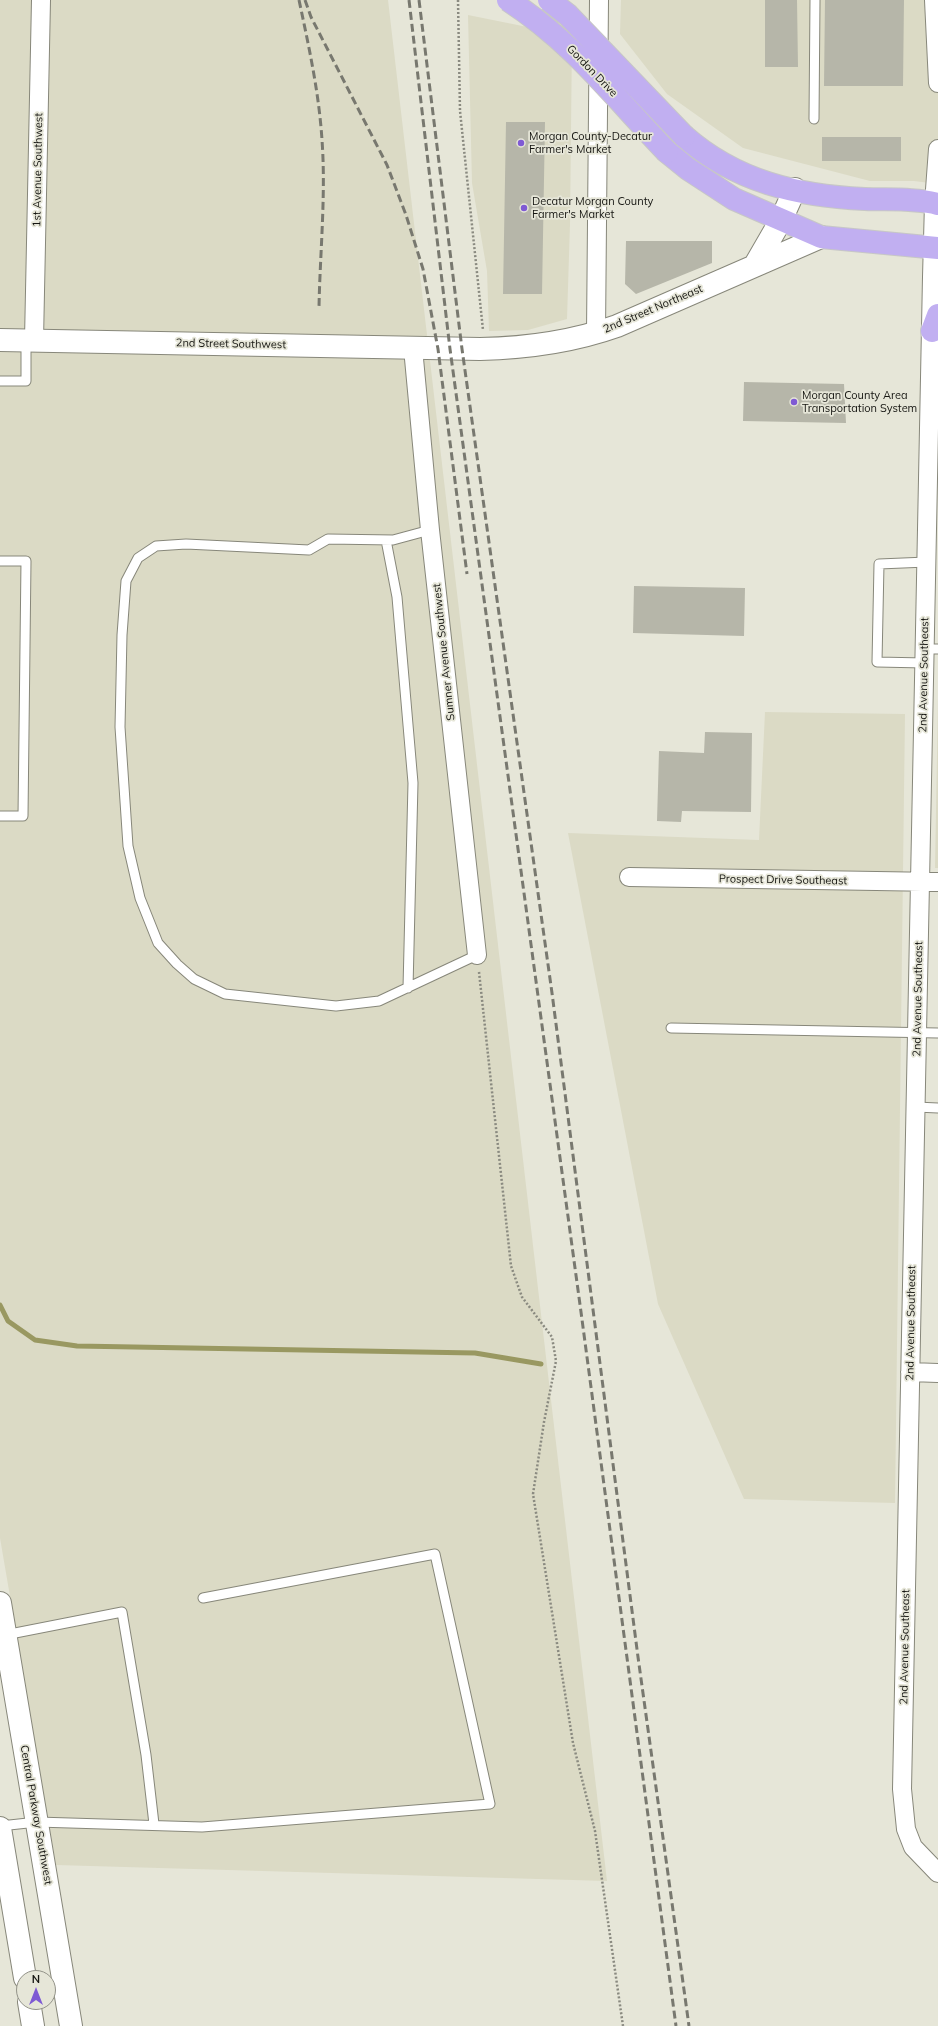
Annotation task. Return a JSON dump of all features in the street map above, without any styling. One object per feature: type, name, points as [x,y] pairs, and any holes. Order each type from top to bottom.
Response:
[{"type":"main road","name":"Gordon Drive","points":[[508,0],[547,28],[573,51],[667,152],[710,185],[740,202],[821,237],[936,247]]},
{"type":"main road","name":"Gordon Drive","points":[[549,0],[568,15],[684,136],[698,148],[729,168],[762,182],[838,197],[936,204]]},
{"type":"street","name":"1st Avenue Southwest","points":[[30,340],[41,0]]},
{"type":"street","points":[[596,334],[599,0]]},
{"type":"street","points":[[934,0],[938,56],[938,83]]},
{"type":"street","name":"2nd Avenue Southeast","points":[[938,149],[929,654],[920,882],[902,1789],[906,1829],[913,1847],[938,1873]]},
{"type":"street","points":[[754,265],[781,220],[795,189]]},
{"type":"street","name":"2nd Street Northeast","points":[[471,349],[520,348],[546,345],[596,334],[821,237]]},
{"type":"street","name":"2nd Street Southwest","points":[[0,340],[471,349]]},
{"type":"street","name":"Sumner Avenue Southwest","points":[[413,348],[430,530],[477,955]]},
{"type":"street","name":"Prospect Drive Southeast","points":[[629,877],[938,882]]},
{"type":"street","points":[[910,1372],[938,1373]]},
{"type":"street","name":"Central Parkway Southwest","points":[[0,1603],[71,2026]]},
{"type":"street","points":[[0,1827],[24,1970]]},
{"type":"street","points":[[30,2010],[33,2026]]},
{"type":"lane","points":[[814,119],[815,0]]},
{"type":"lane","points":[[0,381],[26,381],[30,340]]},
{"type":"lane","points":[[430,530],[393,540],[328,539],[309,550],[186,544],[156,546],[138,558],[126,581],[120,727],[128,846],[140,898],[158,942],[177,964],[194,979],[225,994],[336,1006],[379,1001],[477,955]]},
{"type":"lane","points":[[386,540],[397,598],[413,783],[408,988]]},
{"type":"lane","points":[[0,561],[26,561],[23,816],[0,816]]},
{"type":"lane","points":[[929,654],[877,662],[879,564],[930,574]]},
{"type":"lane","points":[[671,1028],[938,1033]]},
{"type":"lane","points":[[916,1107],[938,1108]]},
{"type":"lane","points":[[0,1827],[37,1822],[76,1824],[154,1824],[202,1827],[490,1804],[435,1554],[203,1598]]},
{"type":"lane","points":[[5,1635],[122,1612],[146,1755],[154,1824]]},
{"type":"path","points":[[458,0],[460,111],[483,330],[471,349]]},
{"type":"path","points":[[477,955],[511,1266],[522,1297],[552,1337],[556,1361],[544,1422],[533,1494],[573,1743],[595,1831],[623,2026]]},
{"type":"shaded area","points":[[0,0],[388,0],[607,1881],[56,1865],[0,1538]]},
{"type":"shaded area","points":[[621,0],[938,0],[938,184],[914,181],[870,181],[743,148],[667,94],[620,34]]},
{"type":"shaded area","name":"Morgan County-Decatur Farmer's Market","points":[[468,15],[572,36],[570,224],[567,319],[528,330],[489,331],[487,271],[472,183]]},
{"type":"shaded area","points":[[938,698],[938,868],[935,868]]},
{"type":"shaded area","points":[[765,712],[905,714],[895,1503],[744,1499],[658,1304],[568,833],[759,840]]},
{"type":"building","points":[[765,0],[797,0],[798,67],[765,67]]},
{"type":"building","points":[[825,0],[904,0],[903,86],[824,86]]},
{"type":"building","name":"Decatur Morgan County Farmer's Market","points":[[506,122],[545,122],[542,294],[503,294]]},
{"type":"building","points":[[822,137],[901,137],[901,161],[822,161]]},
{"type":"building","points":[[626,241],[712,241],[712,263],[636,294],[625,284]]},
{"type":"building","name":"Morgan County Area Transportation System","points":[[744,382],[844,384],[846,423],[743,421]]},
{"type":"building","points":[[634,586],[745,588],[744,636],[633,633]]},
{"type":"building","points":[[705,732],[752,733],[751,812],[682,811],[681,822],[657,821],[659,751],[704,753]]},
{"type":"waterway","points":[[0,1305],[8,1321],[35,1340],[77,1346],[475,1353],[541,1364]]},
{"type":"railway","points":[[299,0],[310,53],[321,122],[323,202],[319,307]]},
{"type":"railway","points":[[305,0],[311,17],[387,165],[406,215],[423,269],[438,349],[467,574]]},
{"type":"railway","points":[[409,0],[450,349],[581,1312],[676,2026]]},
{"type":"railway","points":[[419,0],[462,349],[552,993],[638,1657],[689,2026]]},
{"type":"place","name":"Morgan County-Decatur Farmer's Market","points":[[521,143]]},
{"type":"place","name":"Decatur Morgan County Farmer's Market","points":[[524,208]]},
{"type":"place","name":"Morgan County Area Transportation System","points":[[794,402]]}]
